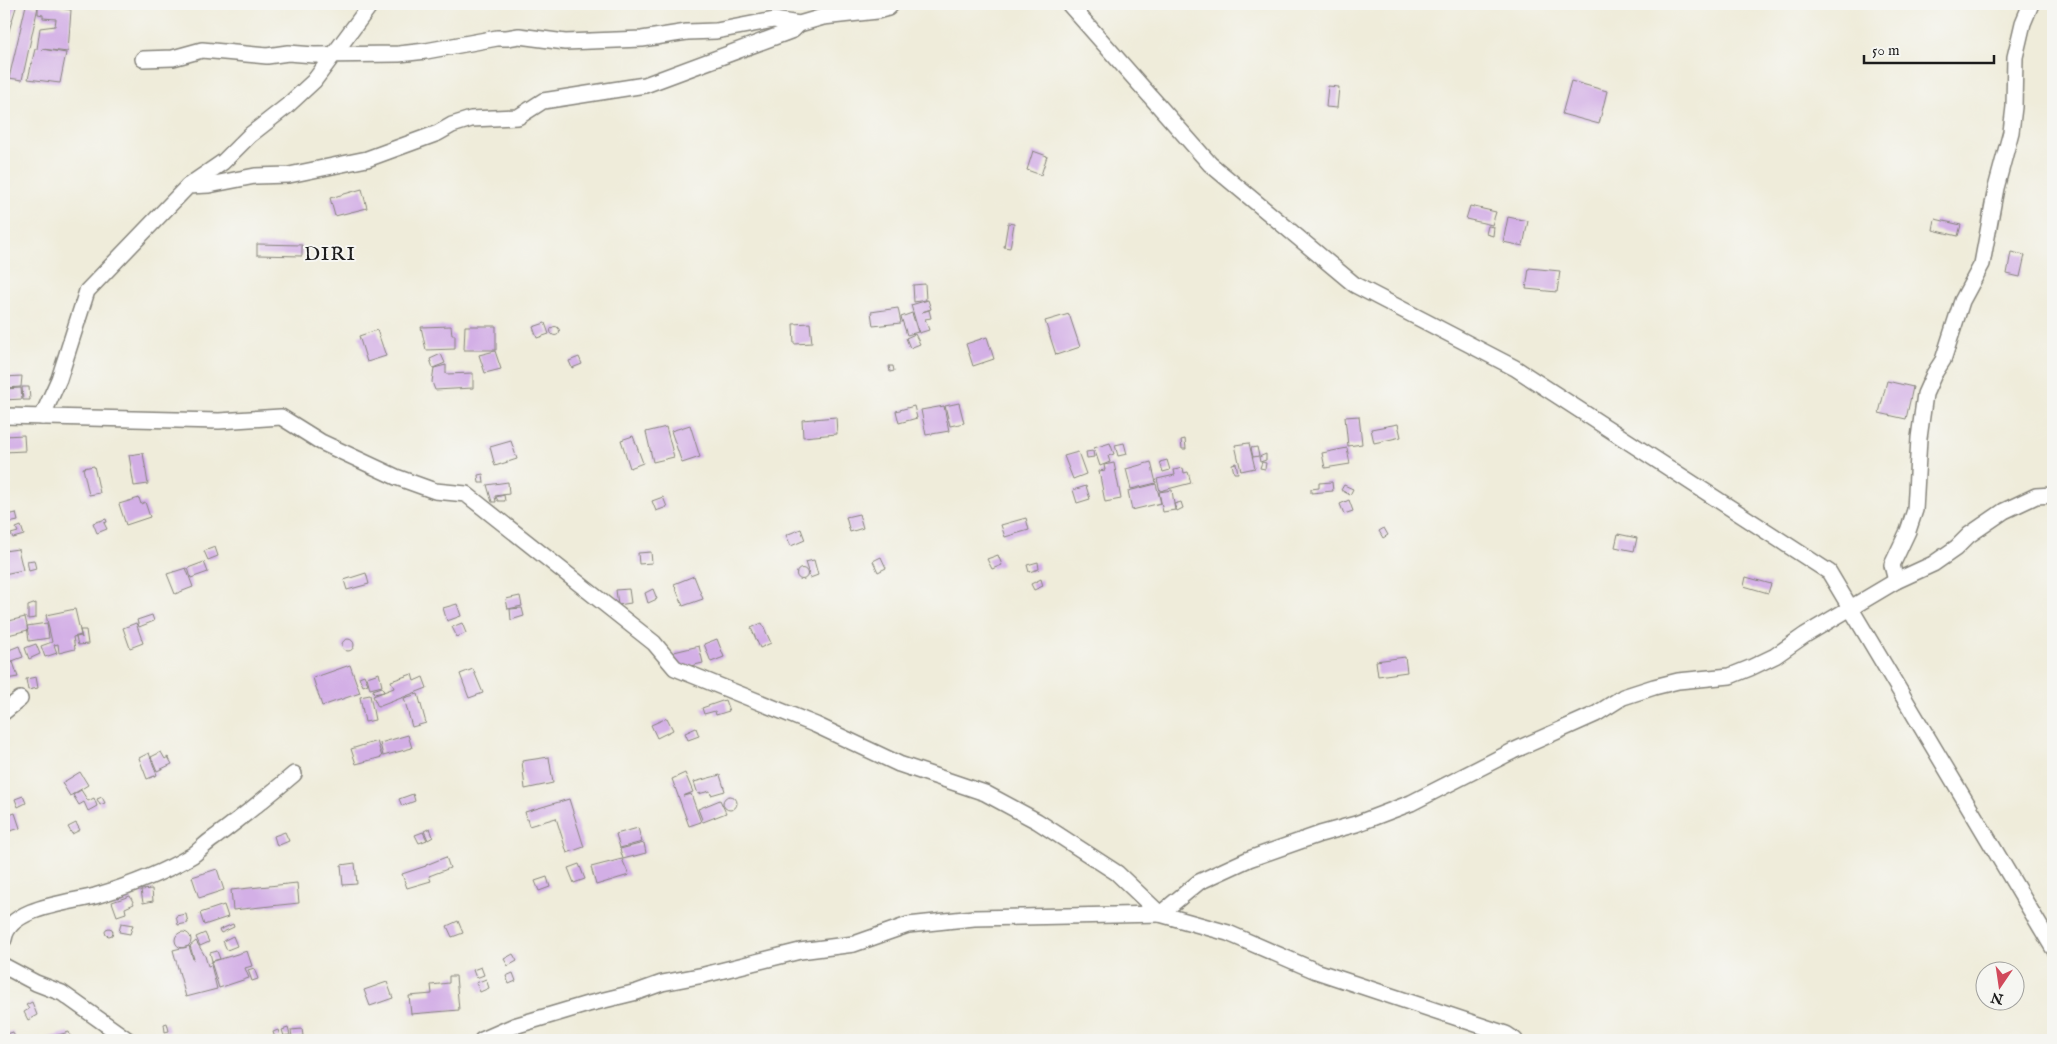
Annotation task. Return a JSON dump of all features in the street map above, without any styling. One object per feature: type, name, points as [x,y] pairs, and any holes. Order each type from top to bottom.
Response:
[{"type":"street","points":[[42,417],[59,379],[87,291],[188,186],[222,162],[250,135],[314,81],[372,4]]},
{"type":"street","points":[[144,58],[173,58],[202,50],[267,56],[288,53],[314,56],[417,52],[519,36],[565,42],[642,39],[687,32],[716,31],[774,20],[799,24],[823,17],[878,11],[888,8],[892,4]]},
{"type":"street","points":[[1069,4],[1210,164],[1355,285],[1515,368],[1829,572],[2053,948]]},
{"type":"street","points":[[1896,581],[1892,565],[1908,531],[1915,510],[1919,438],[1926,394],[1934,374],[1944,360],[1962,300],[1982,264],[2014,107],[2015,56],[2023,23],[2031,4]]},
{"type":"street","points":[[188,186],[209,185],[255,176],[288,175],[367,158],[438,133],[452,125],[471,120],[518,117],[542,101],[645,85],[793,30],[799,24]]},
{"type":"street","points":[[4,416],[219,421],[281,417],[321,442],[396,477],[435,491],[466,494],[654,643],[675,668],[816,724],[899,764],[985,793],[1037,821],[1117,873],[1160,914]]},
{"type":"street","points":[[1160,914],[1199,882],[1256,857],[1410,804],[1513,752],[1596,714],[1623,697],[1654,686],[1678,681],[1730,676],[1750,668],[1775,656],[1805,635],[1896,581],[1933,564],[1956,548],[1969,535],[2004,511],[2036,496],[2053,495]]},
{"type":"street","points":[[4,712],[20,699]]},
{"type":"street","points":[[4,939],[5,931],[22,916],[60,902],[94,896],[149,877],[173,866],[195,853],[294,774]]},
{"type":"street","points":[[482,1040],[514,1026],[637,992],[662,983],[704,975],[800,950],[854,944],[908,925],[974,918],[1160,914],[1228,933],[1316,971],[1506,1034],[1515,1040]]},
{"type":"street","points":[[4,966],[36,983],[62,993],[128,1040]]},
{"type":"building","points":[[4,4],[17,4],[4,47]]},
{"type":"building","points":[[38,4],[71,10],[68,52],[42,49],[66,53],[60,83],[28,79],[35,49],[37,49],[40,28],[55,26],[56,19],[43,18],[43,15],[38,14]]},
{"type":"building","points":[[157,4],[169,4],[169,7]]},
{"type":"building","points":[[26,5],[38,7],[22,80],[9,78]]},
{"type":"building","points":[[1571,81],[1607,91],[1599,124],[1562,114]]},
{"type":"building","points":[[1328,86],[1339,87],[1337,108],[1326,107]]},
{"type":"building","points":[[1033,151],[1047,156],[1041,175],[1027,170]]},
{"type":"building","points":[[362,189],[367,208],[335,216],[330,198]]},
{"type":"building","points":[[1470,206],[1496,212],[1492,225],[1466,219]]},
{"type":"building","points":[[1508,217],[1528,221],[1523,246],[1503,242]]},
{"type":"building","points":[[1935,219],[1961,225],[1958,236],[1933,230]]},
{"type":"building","points":[[1008,223],[1014,224],[1010,248],[1004,247]]},
{"type":"building","points":[[1488,226],[1494,227],[1493,236],[1486,234]]},
{"type":"building","points":[[257,244],[302,245],[302,256],[257,255]]},
{"type":"building","points":[[2011,252],[2025,255],[2020,277],[2007,274]]},
{"type":"building","points":[[1529,268],[1560,271],[1557,292],[1526,289]]},
{"type":"building","points":[[925,284],[926,300],[914,302],[913,285]]},
{"type":"building","points":[[928,300],[931,309],[922,312],[929,310],[931,318],[925,319],[929,330],[919,333],[911,305]]},
{"type":"building","points":[[898,308],[901,323],[873,326],[871,312]]},
{"type":"building","points":[[912,313],[918,332],[907,335],[901,317]]},
{"type":"building","points":[[1069,314],[1080,347],[1056,355],[1045,321]]},
{"type":"building","points":[[545,323],[549,334],[537,338],[533,327]]},
{"type":"building","points":[[810,323],[812,343],[794,344],[793,324]]},
{"type":"building","points":[[451,326],[452,335],[455,335],[455,349],[426,350],[421,327]]},
{"type":"building","points":[[465,326],[496,326],[496,350],[464,350]]},
{"type":"building","points":[[555,326],[560,331],[555,336],[550,331]]},
{"type":"building","points":[[377,330],[386,356],[367,362],[359,336]]},
{"type":"building","points":[[915,334],[920,344],[910,348],[906,338]]},
{"type":"building","points":[[987,337],[994,359],[973,366],[966,344]]},
{"type":"building","points":[[495,351],[501,369],[485,373],[479,355]]},
{"type":"building","points":[[441,354],[445,363],[433,368],[430,359]]},
{"type":"building","points":[[579,357],[582,364],[572,368],[569,361]]},
{"type":"building","points":[[446,365],[446,374],[473,373],[473,388],[435,390],[432,382],[434,368]]},
{"type":"building","points":[[889,366],[893,366],[894,371],[890,372]]},
{"type":"building","points":[[22,376],[21,387],[4,388],[4,377]]},
{"type":"building","points":[[1887,381],[1913,387],[1906,419],[1879,413]]},
{"type":"building","points":[[22,387],[29,387],[30,400],[23,400]]},
{"type":"building","points":[[21,388],[22,399],[4,400],[4,389]]},
{"type":"building","points":[[959,403],[964,423],[950,426],[945,406]]},
{"type":"building","points":[[914,406],[917,418],[899,423],[896,411]]},
{"type":"building","points":[[944,406],[949,431],[926,435],[921,410]]},
{"type":"building","points":[[1359,416],[1362,444],[1348,446],[1345,417]]},
{"type":"building","points":[[836,417],[837,434],[803,437],[802,420]]},
{"type":"building","points":[[1398,424],[1401,437],[1374,443],[1371,429]]},
{"type":"building","points":[[690,425],[700,457],[682,463],[671,431]]},
{"type":"building","points":[[666,427],[674,457],[653,462],[646,432]]},
{"type":"building","points":[[24,435],[25,451],[4,452],[4,436]]},
{"type":"building","points":[[633,436],[643,463],[630,468],[621,440]]},
{"type":"building","points":[[1185,439],[1186,449],[1182,449],[1181,440]]},
{"type":"building","points":[[511,441],[517,459],[495,466],[490,447]]},
{"type":"building","points":[[1110,443],[1114,454],[1108,456],[1110,462],[1100,466],[1094,448]]},
{"type":"building","points":[[1124,443],[1127,454],[1118,456],[1115,445]]},
{"type":"building","points":[[1249,443],[1255,468],[1241,471],[1235,445]]},
{"type":"building","points":[[1257,447],[1259,456],[1253,457],[1251,448]]},
{"type":"building","points":[[1347,448],[1350,464],[1325,468],[1322,453]]},
{"type":"building","points":[[1093,451],[1094,457],[1087,458],[1086,452]]},
{"type":"building","points":[[1078,452],[1086,474],[1073,479],[1064,456]]},
{"type":"building","points":[[143,453],[148,484],[134,486],[129,455]]},
{"type":"building","points":[[1266,454],[1266,460],[1260,462],[1259,457]]},
{"type":"building","points":[[1167,460],[1170,470],[1163,472],[1160,462]]},
{"type":"building","points":[[1151,462],[1156,483],[1131,489],[1126,469]]},
{"type":"building","points":[[1262,462],[1266,463],[1265,469],[1260,468]]},
{"type":"building","points":[[1114,463],[1121,499],[1105,502],[1099,471],[1105,470],[1104,465]]},
{"type":"building","points":[[1236,463],[1238,473],[1234,473],[1232,464]]},
{"type":"building","points":[[94,466],[100,493],[89,495],[83,468]]},
{"type":"building","points":[[1183,468],[1184,473],[1188,472],[1191,483],[1160,491],[1157,479],[1175,475],[1174,470]]},
{"type":"building","points":[[483,474],[484,483],[479,483],[478,475]]},
{"type":"building","points":[[508,482],[509,494],[495,496],[496,502],[492,502],[487,485]]},
{"type":"building","points":[[1332,482],[1333,491],[1311,493],[1311,489],[1319,488],[1319,483]]},
{"type":"building","points":[[1156,484],[1161,503],[1132,510],[1128,491]]},
{"type":"building","points":[[1344,485],[1353,489],[1350,495],[1341,490]]},
{"type":"building","points":[[1086,486],[1090,499],[1077,503],[1073,490]]},
{"type":"building","points":[[1172,490],[1175,510],[1163,512],[1159,492]]},
{"type":"building","points":[[504,495],[505,501],[498,501],[496,497]]},
{"type":"building","points":[[663,497],[667,507],[656,511],[652,501]]},
{"type":"building","points":[[139,498],[141,504],[145,502],[150,517],[126,525],[119,504]]},
{"type":"building","points":[[1349,500],[1353,511],[1344,514],[1340,504]]},
{"type":"building","points":[[1181,502],[1183,508],[1177,511],[1174,504]]},
{"type":"building","points":[[16,513],[18,521],[4,524],[4,516]]},
{"type":"building","points":[[859,514],[863,528],[850,532],[846,517]]},
{"type":"building","points":[[1026,518],[1029,530],[1005,537],[1001,525]]},
{"type":"building","points":[[106,519],[107,522],[104,523],[107,529],[97,533],[93,523]]},
{"type":"building","points":[[21,526],[24,535],[13,538],[11,534],[18,532],[16,528]]},
{"type":"building","points":[[1384,528],[1388,535],[1383,538],[1379,531]]},
{"type":"building","points":[[801,529],[805,540],[791,546],[786,535]]},
{"type":"building","points":[[1618,534],[1637,538],[1634,551],[1615,547]]},
{"type":"building","points":[[215,547],[218,556],[208,560],[204,551]]},
{"type":"building","points":[[18,549],[23,570],[4,574],[4,551]]},
{"type":"building","points":[[651,552],[652,563],[639,564],[638,553]]},
{"type":"building","points":[[998,555],[1002,565],[992,569],[987,559]]},
{"type":"building","points":[[881,557],[886,568],[878,572],[873,561]]},
{"type":"building","points":[[34,560],[36,569],[29,571],[27,561]]},
{"type":"building","points":[[814,560],[818,575],[810,578],[805,562]]},
{"type":"building","points":[[204,562],[208,572],[191,578],[188,568]]},
{"type":"building","points":[[1038,562],[1039,569],[1029,572],[1027,565]]},
{"type":"building","points":[[186,568],[193,587],[175,594],[167,574]]},
{"type":"building","points":[[802,568],[808,574],[802,580],[796,574]]},
{"type":"building","points":[[366,573],[369,584],[347,590],[344,580]]},
{"type":"building","points":[[694,576],[703,599],[683,606],[674,584]]},
{"type":"building","points":[[1746,577],[1771,584],[1768,593],[1744,586]]},
{"type":"building","points":[[1041,579],[1043,586],[1034,590],[1031,584]]},
{"type":"building","points":[[629,589],[631,603],[618,605],[616,590]]},
{"type":"building","points":[[653,589],[657,599],[648,603],[645,593]]},
{"type":"building","points":[[520,596],[522,606],[508,609],[506,599]]},
{"type":"building","points":[[36,603],[36,618],[28,619],[28,606]]},
{"type":"building","points":[[457,604],[461,616],[447,621],[443,608]]},
{"type":"building","points":[[522,608],[524,616],[511,620],[510,609]]},
{"type":"building","points":[[75,609],[81,635],[73,637],[75,649],[59,653],[58,644],[54,645],[57,653],[45,657],[41,646],[52,642],[46,615]]},
{"type":"building","points":[[152,615],[154,621],[139,627],[137,620]]},
{"type":"building","points":[[25,617],[28,630],[8,635],[5,622]]},
{"type":"building","points":[[47,623],[49,638],[29,641],[27,626]]},
{"type":"building","points":[[136,623],[143,643],[130,648],[123,628]]},
{"type":"building","points":[[462,623],[466,633],[457,637],[452,627]]},
{"type":"building","points":[[762,623],[771,643],[760,648],[751,628]]},
{"type":"building","points":[[80,630],[86,630],[88,644],[78,645],[76,637],[81,636],[82,638]]},
{"type":"building","points":[[4,634],[9,648],[4,649]]},
{"type":"building","points":[[350,639],[353,640],[353,650],[346,651],[343,650],[342,643],[343,640]]},
{"type":"building","points":[[717,639],[724,657],[711,662],[704,644]]},
{"type":"building","points":[[36,644],[40,654],[29,659],[25,648]]},
{"type":"building","points":[[19,646],[23,657],[4,664],[4,652]]},
{"type":"building","points":[[699,646],[703,663],[678,669],[674,652]]},
{"type":"building","points":[[1405,657],[1407,672],[1378,676],[1376,661]]},
{"type":"building","points":[[13,662],[18,677],[6,679],[4,664]]},
{"type":"building","points":[[350,665],[360,693],[322,706],[313,678]]},
{"type":"building","points":[[473,669],[483,693],[469,698],[460,674]]},
{"type":"building","points":[[379,673],[382,686],[370,689],[367,677]]},
{"type":"building","points":[[412,674],[414,681],[423,677],[427,688],[378,707],[373,696],[394,688],[391,681]]},
{"type":"building","points":[[364,675],[368,684],[363,686],[359,677]]},
{"type":"building","points":[[36,677],[38,688],[28,690],[26,679]]},
{"type":"building","points":[[4,682],[8,694],[4,695]]},
{"type":"building","points":[[382,687],[384,692],[374,694],[373,690]]},
{"type":"building","points":[[418,694],[426,723],[412,727],[404,698]]},
{"type":"building","points":[[370,695],[375,720],[365,722],[360,697]]},
{"type":"building","points":[[725,700],[729,711],[716,715],[715,711],[704,714],[702,708]]},
{"type":"building","points":[[667,718],[673,730],[657,738],[651,725]]},
{"type":"building","points":[[696,728],[699,736],[688,740],[685,733]]},
{"type":"building","points":[[408,735],[412,748],[383,756],[380,743]]},
{"type":"building","points":[[377,741],[382,757],[356,764],[351,749]]},
{"type":"building","points":[[161,752],[165,759],[168,757],[172,764],[157,771],[151,757]]},
{"type":"building","points":[[149,753],[157,775],[147,779],[139,758]]},
{"type":"building","points":[[549,757],[553,783],[525,789],[522,761]]},
{"type":"building","points":[[80,772],[88,785],[70,796],[62,783]]},
{"type":"building","points":[[685,773],[693,792],[683,796],[691,794],[701,822],[689,826],[672,779]]},
{"type":"building","points":[[720,775],[725,791],[711,795],[710,791],[698,794],[694,782]]},
{"type":"building","points":[[81,790],[88,801],[94,798],[97,806],[88,811],[84,802],[79,805],[73,795]]},
{"type":"building","points":[[413,794],[415,801],[402,806],[399,799]]},
{"type":"building","points":[[23,796],[26,803],[18,807],[15,799]]},
{"type":"building","points":[[730,796],[735,798],[737,803],[735,808],[730,810],[725,808],[723,803],[725,798]]},
{"type":"building","points":[[102,797],[105,803],[100,805],[97,799]]},
{"type":"building","points":[[569,799],[584,847],[567,853],[556,818],[529,826],[525,812]]},
{"type":"building","points":[[720,800],[726,813],[703,822],[698,809]]},
{"type":"building","points":[[15,813],[20,828],[4,833],[4,817]]},
{"type":"building","points":[[76,823],[80,830],[72,834],[68,827]]},
{"type":"building","points":[[430,828],[433,837],[428,840],[424,831]]},
{"type":"building","points":[[638,828],[642,842],[620,848],[616,834]]},
{"type":"building","points":[[285,832],[289,841],[277,846],[274,836]]},
{"type":"building","points":[[423,832],[427,840],[419,843],[415,835]]},
{"type":"building","points":[[644,843],[646,853],[623,859],[620,849]]},
{"type":"building","points":[[446,857],[450,868],[429,876],[431,881],[407,888],[402,874]]},
{"type":"building","points":[[622,859],[629,875],[596,885],[591,867]]},
{"type":"building","points":[[355,863],[357,884],[343,885],[341,865]]},
{"type":"building","points":[[579,864],[585,879],[574,883],[568,868]]},
{"type":"building","points":[[217,869],[224,890],[199,898],[192,877]]},
{"type":"building","points":[[547,877],[550,887],[539,891],[535,881]]},
{"type":"building","points":[[297,883],[299,903],[233,910],[231,890]]},
{"type":"building","points":[[152,889],[153,901],[143,903],[141,890]]},
{"type":"building","points":[[130,896],[134,904],[125,908],[126,913],[117,916],[112,902]]},
{"type":"building","points":[[224,905],[228,917],[204,925],[200,913]]},
{"type":"building","points":[[186,914],[188,923],[178,925],[176,916]]},
{"type":"building","points":[[458,921],[463,933],[452,937],[447,926]]},
{"type":"building","points":[[121,923],[133,925],[130,934],[119,932]]},
{"type":"building","points":[[233,924],[234,927],[221,933],[219,930]]},
{"type":"building","points":[[109,928],[113,932],[109,936],[105,932]]},
{"type":"building","points":[[183,932],[189,934],[191,940],[189,946],[183,948],[177,946],[175,940],[177,934]]},
{"type":"building","points":[[205,933],[209,942],[200,946],[196,937]]},
{"type":"building","points":[[233,936],[237,946],[227,950],[223,941]]},
{"type":"building","points":[[196,941],[205,956],[208,966],[211,965],[217,989],[186,997],[173,950],[189,946],[194,959],[190,946]]},
{"type":"building","points":[[217,951],[220,959],[212,961],[210,953]]},
{"type":"building","points":[[247,951],[252,966],[245,968],[249,978],[219,988],[211,962]]},
{"type":"building","points":[[513,954],[517,961],[508,966],[504,959]]},
{"type":"building","points":[[481,967],[484,975],[476,978],[473,970]]},
{"type":"building","points":[[254,968],[258,979],[252,981],[248,970]]},
{"type":"building","points":[[513,973],[516,981],[509,984],[506,976]]},
{"type":"building","points":[[449,976],[456,976],[459,1010],[411,1014],[409,996],[432,994],[431,985],[449,983]]},
{"type":"building","points":[[486,979],[489,988],[480,992],[476,983]]},
{"type":"building","points":[[387,982],[393,998],[370,1006],[364,990]]},
{"type":"building","points":[[32,1002],[37,1015],[28,1020],[24,1012],[29,1009],[26,1005]]},
{"type":"building","points":[[167,1023],[169,1031],[165,1032],[164,1024]]},
{"type":"building","points":[[288,1028],[290,1035],[284,1036],[282,1030]]},
{"type":"building","points":[[302,1029],[303,1036],[292,1037],[291,1030]]},
{"type":"building","points":[[278,1030],[280,1036],[275,1038],[273,1032]]},
{"type":"building","points":[[13,1032],[15,1038],[10,1040],[7,1034]]},
{"type":"building","points":[[69,1032],[72,1040],[48,1040],[47,1038]]},
{"type":"district","name":"DIRI","points":[[330,253]]}]
